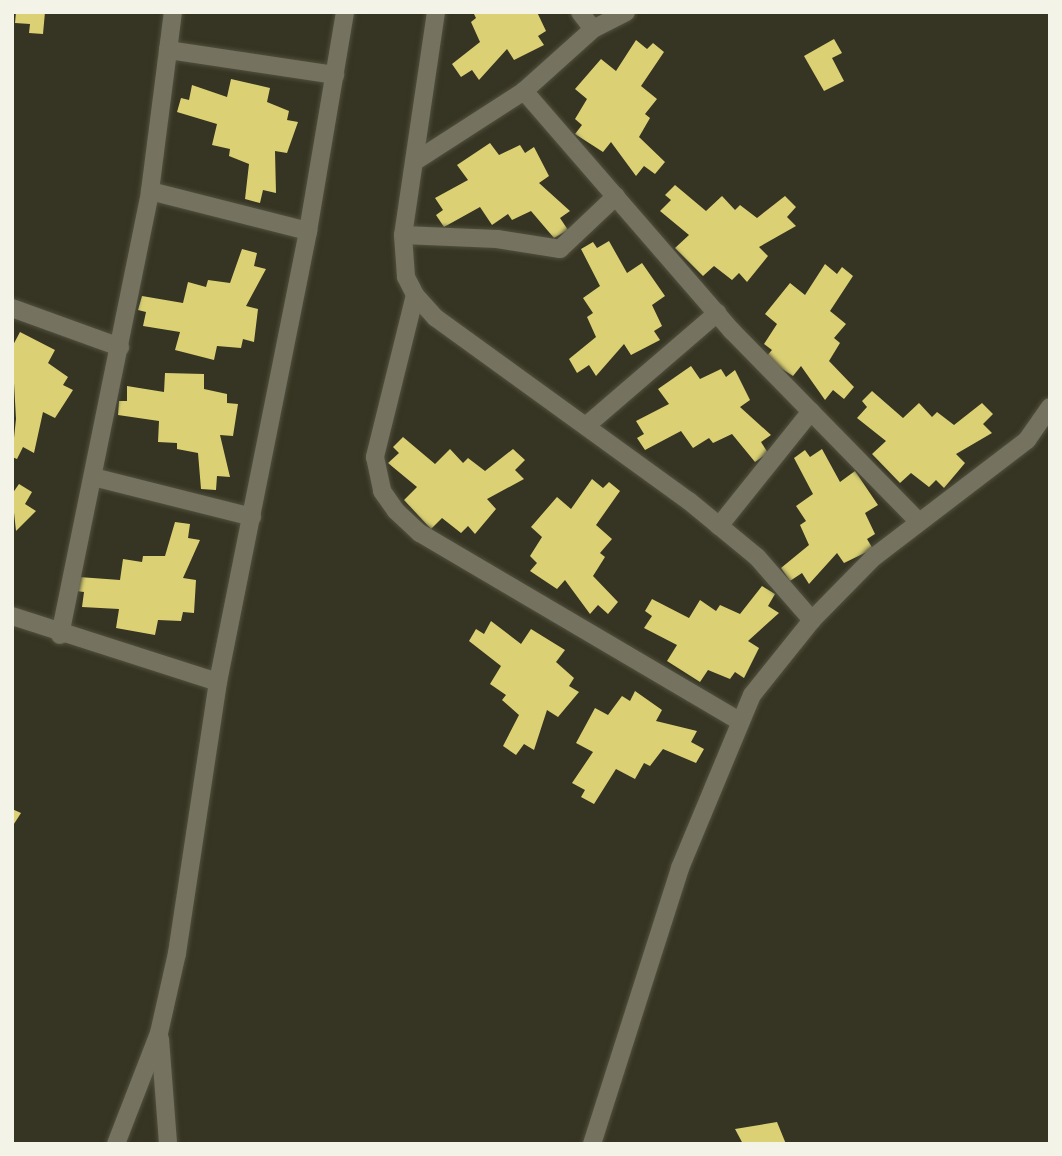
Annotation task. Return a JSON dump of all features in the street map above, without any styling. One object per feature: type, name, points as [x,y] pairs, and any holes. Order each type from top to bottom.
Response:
[{"type":"street","points":[[61,635],[150,191],[173,12]]},
{"type":"street","points":[[116,1144],[159,1034],[177,953],[218,682],[308,231],[345,12]]},
{"type":"street","points":[[436,12],[402,235],[406,277],[415,295],[436,318],[587,425],[757,557],[812,620]]},
{"type":"street","points":[[580,12],[593,29]]},
{"type":"street","points":[[414,162],[524,91],[593,29],[626,12]]},
{"type":"street","points":[[168,50],[335,75]]},
{"type":"street","points":[[524,91],[717,313],[918,521]]},
{"type":"street","points":[[150,191],[308,231]]},
{"type":"street","points":[[402,235],[497,239],[560,249],[616,196]]},
{"type":"street","points":[[415,295],[375,457],[382,491],[396,511],[420,533],[738,720]]},
{"type":"street","points":[[12,308],[120,346]]},
{"type":"street","points":[[587,425],[717,313]]},
{"type":"street","points":[[592,1144],[680,868],[738,720],[767,674],[812,620],[874,557],[1027,440],[1050,407]]},
{"type":"street","points":[[719,526],[811,411]]},
{"type":"street","points":[[93,477],[252,517]]},
{"type":"street","points":[[12,616],[61,635],[218,682]]},
{"type":"street","points":[[159,1034],[169,1144]]},
{"type":"building","points":[[16,12],[45,12],[43,34],[29,33],[30,24],[15,23]]},
{"type":"building","points":[[473,12],[537,12],[546,31],[538,36],[544,45],[514,60],[507,49],[479,80],[472,70],[461,77],[452,64],[480,42],[471,22],[476,18]]},
{"type":"building","points":[[834,39],[842,53],[832,58],[844,81],[824,91],[804,56]]},
{"type":"building","points":[[636,40],[647,49],[653,43],[664,52],[641,86],[657,99],[645,114],[650,118],[639,137],[665,162],[655,174],[644,166],[636,176],[611,142],[603,152],[575,134],[582,125],[575,119],[587,99],[575,89],[601,59],[616,71]]},
{"type":"building","points":[[231,79],[270,88],[267,102],[289,111],[287,120],[298,122],[287,153],[275,151],[276,193],[263,190],[260,203],[245,199],[249,164],[229,156],[230,149],[212,145],[217,124],[177,112],[181,98],[189,100],[192,85],[227,97]]},
{"type":"building","points":[[490,143],[499,155],[520,145],[525,153],[534,147],[549,176],[539,183],[570,211],[560,218],[568,230],[554,238],[531,211],[512,220],[508,214],[492,225],[480,207],[444,227],[436,215],[443,210],[435,198],[468,180],[457,165]]},
{"type":"building","points":[[675,185],[706,211],[722,196],[735,210],[740,205],[757,218],[785,196],[796,207],[787,217],[796,226],[759,247],[768,256],[747,282],[739,273],[732,280],[714,266],[703,276],[675,248],[689,235],[660,211],[671,200],[665,195]]},
{"type":"building","points":[[609,241],[627,273],[642,263],[665,296],[652,305],[662,326],[654,331],[660,340],[631,355],[624,344],[596,376],[589,365],[577,373],[569,359],[596,337],[587,317],[593,313],[583,298],[600,286],[581,249],[593,242],[597,248]]},
{"type":"building","points":[[242,249],[257,253],[254,266],[266,269],[246,306],[258,309],[254,342],[243,339],[241,348],[217,346],[214,360],[175,350],[180,332],[143,326],[146,312],[138,310],[142,296],[183,303],[188,282],[206,287],[208,280],[230,283]]},
{"type":"building","points":[[825,264],[837,274],[842,267],[853,276],[830,311],[846,324],[834,338],[840,343],[829,361],[854,387],[844,399],[833,390],[825,400],[801,366],[793,376],[765,358],[772,350],[764,344],[777,324],[765,314],[790,283],[805,295]]},
{"type":"building","points":[[20,332],[55,350],[48,363],[68,377],[63,385],[73,390],[55,418],[43,412],[34,453],[23,447],[17,459],[12,457],[16,419],[12,347]]},
{"type":"building","points":[[691,366],[700,379],[721,369],[726,377],[735,370],[750,400],[740,407],[771,435],[761,442],[768,453],[755,462],[732,434],[713,443],[709,438],[693,448],[681,431],[645,450],[637,438],[644,434],[636,421],[669,404],[658,389]]},
{"type":"building","points":[[165,373],[204,374],[204,389],[227,394],[227,403],[238,404],[233,436],[220,435],[230,477],[217,476],[216,490],[201,489],[198,453],[177,449],[177,443],[158,442],[159,421],[118,415],[119,401],[127,401],[127,386],[164,392]]},
{"type":"building","points":[[872,391],[903,418],[919,403],[932,417],[937,412],[954,425],[982,403],[993,414],[983,424],[992,433],[956,454],[965,463],[944,488],[936,480],[929,487],[911,473],[900,483],[872,454],[886,441],[857,418],[867,407],[862,401]]},
{"type":"building","points":[[403,437],[435,464],[450,449],[463,463],[468,458],[485,471],[513,449],[525,460],[515,470],[524,479],[487,499],[496,509],[475,534],[468,526],[461,533],[442,518],[431,529],[404,500],[417,487],[388,463],[399,453],[393,447]]},
{"type":"building","points":[[822,449],[840,482],[855,471],[878,505],[865,513],[875,534],[867,539],[873,549],[844,563],[837,553],[809,584],[802,573],[790,581],[781,568],[809,545],[800,525],[806,521],[796,506],[813,494],[794,458],[805,450],[810,457]]},
{"type":"building","points":[[592,479],[603,488],[609,482],[620,491],[596,525],[612,539],[600,553],[605,557],[593,576],[618,602],[608,614],[598,605],[590,614],[565,580],[557,589],[530,571],[537,563],[530,556],[542,537],[531,527],[557,497],[571,509]]},
{"type":"building","points":[[19,484],[32,492],[25,504],[36,511],[16,531],[12,494]]},
{"type":"building","points":[[175,522],[190,524],[188,538],[200,540],[183,578],[196,580],[194,613],[183,612],[181,621],[158,620],[155,635],[116,628],[119,609],[82,607],[84,592],[76,591],[79,577],[120,580],[123,559],[142,562],[143,556],[165,556]]},
{"type":"building","points":[[762,586],[775,594],[768,606],[779,613],[748,641],[759,648],[744,678],[735,672],[730,679],[708,670],[700,682],[667,661],[677,645],[644,628],[652,616],[645,611],[652,599],[689,618],[700,600],[716,611],[720,605],[740,614]]},
{"type":"building","points":[[491,621],[521,644],[531,629],[565,650],[556,662],[574,678],[569,686],[579,692],[558,717],[547,710],[534,750],[524,744],[516,755],[503,746],[519,715],[502,700],[506,695],[490,684],[501,666],[469,641],[476,629],[484,634]]},
{"type":"building","points":[[635,691],[662,710],[656,721],[697,731],[691,742],[704,749],[696,763],[663,749],[650,766],[644,763],[635,779],[616,769],[594,804],[581,797],[585,790],[572,783],[593,752],[576,743],[595,708],[608,715],[622,696],[630,701]]},
{"type":"building","points":[[12,809],[21,813],[12,827]]},
{"type":"building","points":[[777,1122],[786,1144],[743,1144],[735,1129]]}]
